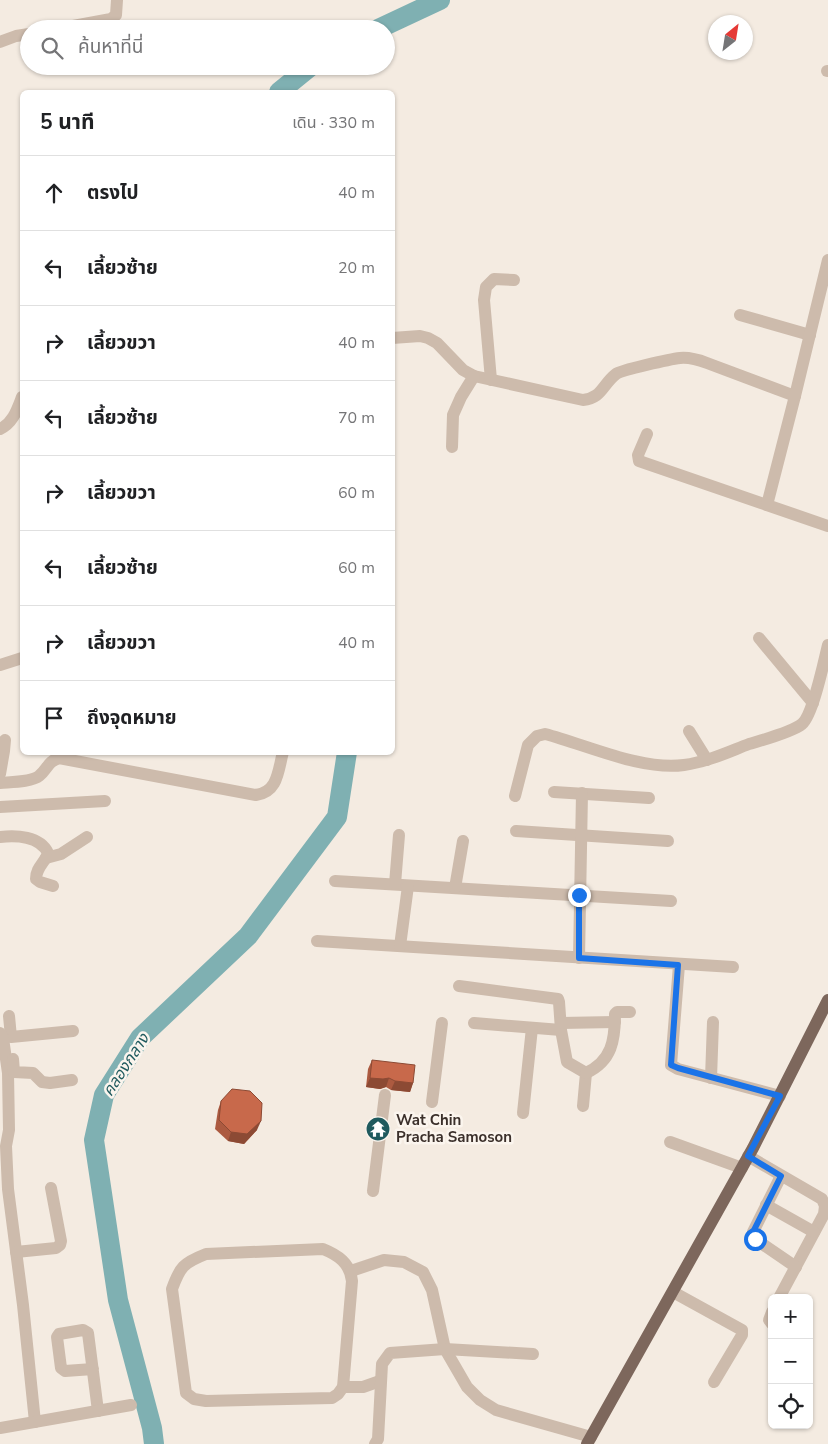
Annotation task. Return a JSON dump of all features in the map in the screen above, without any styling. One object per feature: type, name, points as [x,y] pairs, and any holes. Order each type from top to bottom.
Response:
[{"type":"main road","points":[[589,1440],[745,1162],[828,1000]]},
{"type":"street","points":[[106,20],[116,15],[116,0]]},
{"type":"street","points":[[0,42],[20,35]]},
{"type":"street","points":[[766,505],[828,260]]},
{"type":"street","points":[[491,380],[484,300],[486,287],[494,279],[514,280]]},
{"type":"street","points":[[740,315],[810,335]]},
{"type":"street","points":[[395,338],[420,336],[428,338],[437,343],[463,370],[474,376],[583,400],[592,399],[600,393],[616,374],[681,358],[707,363],[795,396]]},
{"type":"street","points":[[452,447],[453,416],[461,397],[474,376]]},
{"type":"street","points":[[0,429],[6,426],[13,417],[20,401]]},
{"type":"street","points":[[647,434],[638,455],[639,461],[828,526]]},
{"type":"street","points":[[759,638],[813,703]]},
{"type":"street","points":[[515,796],[528,745],[537,736],[545,734],[614,756],[667,766],[684,765],[707,760],[802,724],[810,714],[827,652]]},
{"type":"street","points":[[0,665],[20,659]]},
{"type":"street","points":[[689,731],[707,760]]},
{"type":"street","points":[[0,774],[5,740]]},
{"type":"street","points":[[0,783],[33,779],[52,760],[59,758],[256,795],[265,794],[272,788],[281,755]]},
{"type":"street","points":[[554,792],[649,798]]},
{"type":"street","points":[[579,958],[582,793]]},
{"type":"street","points":[[0,807],[105,801]]},
{"type":"street","points":[[516,832],[668,841]]},
{"type":"street","points":[[395,884],[400,835]]},
{"type":"street","points":[[46,858],[62,854],[87,837]]},
{"type":"street","points":[[0,838],[31,838],[46,848],[48,853],[39,867],[36,879],[53,886]]},
{"type":"street","points":[[455,888],[462,841]]},
{"type":"street","points":[[335,881],[671,900]]},
{"type":"street","points":[[400,946],[408,886]]},
{"type":"street","points":[[317,941],[733,967]]},
{"type":"street","points":[[678,965],[671,1065],[711,1078],[780,1096]]},
{"type":"street","points":[[459,986],[558,999],[560,1002],[561,1027],[567,1062],[586,1073]]},
{"type":"street","points":[[586,1073],[604,1060],[611,1049],[615,1031],[615,1014],[617,1012],[630,1012]]},
{"type":"street","points":[[9,1016],[5,1036],[9,1114],[7,1164],[35,1422]]},
{"type":"street","points":[[474,1023],[532,1028],[615,1022]]},
{"type":"street","points":[[711,1078],[713,1022]]},
{"type":"street","points":[[432,1102],[442,1023]]},
{"type":"street","points":[[523,1113],[532,1028]]},
{"type":"street","points":[[5,1036],[73,1031]]},
{"type":"street","points":[[5,1036],[14,1072],[33,1072],[40,1080],[46,1083],[72,1080]]},
{"type":"street","points":[[583,1106],[586,1073]]},
{"type":"street","points":[[373,1191],[385,1095]]},
{"type":"street","points":[[670,1142],[745,1162],[781,1176],[822,1199],[825,1206],[824,1214],[781,1294]]},
{"type":"street","points":[[781,1176],[753,1232],[753,1236],[796,1267]]},
{"type":"street","points":[[16,1252],[56,1248],[60,1245],[61,1241],[52,1188]]},
{"type":"street","points":[[766,1205],[814,1232]]},
{"type":"street","points":[[323,1249],[338,1255],[351,1271],[352,1281],[343,1387],[338,1394],[332,1398],[206,1401],[194,1399],[186,1393],[172,1289],[177,1274],[188,1261],[206,1254],[323,1249]]},
{"type":"street","points":[[351,1271],[384,1260],[404,1262],[423,1272],[432,1290],[445,1349],[467,1387],[480,1400],[496,1410],[589,1440]]},
{"type":"street","points":[[673,1292],[742,1330],[742,1335],[714,1382]]},
{"type":"street","points":[[375,1444],[378,1439],[382,1364],[390,1353],[445,1349],[533,1354]]},
{"type":"street","points":[[93,1369],[98,1411]]},
{"type":"street","points":[[343,1387],[363,1386],[380,1381]]},
{"type":"street","points":[[0,1428],[131,1405]]},
{"type":"building","points":[[372,1060],[415,1065],[413,1083],[395,1081],[389,1078],[370,1078]]},
{"type":"building","points":[[232,1089],[250,1091],[262,1103],[261,1121],[247,1134],[231,1132],[219,1120],[221,1101]]},
{"type":"waterway","name":"คลองกลาง","points":[[395,21],[440,0]]},
{"type":"waterway","name":"คลองกลาง","points":[[281,90],[300,75]]},
{"type":"waterway","name":"คลองกลาง","points":[[154,1444],[152,1428],[118,1300],[94,1140],[104,1095],[140,1038],[248,936],[337,817],[347,755]]},
{"type":"place","name":"Wat Chin Pracha Samoson","points":[[378,1129]]},
{"type":"route","points":[[579,895],[579,958],[678,965],[671,1065],[780,1096],[748,1156],[781,1176],[753,1232],[755,1239]]}]
